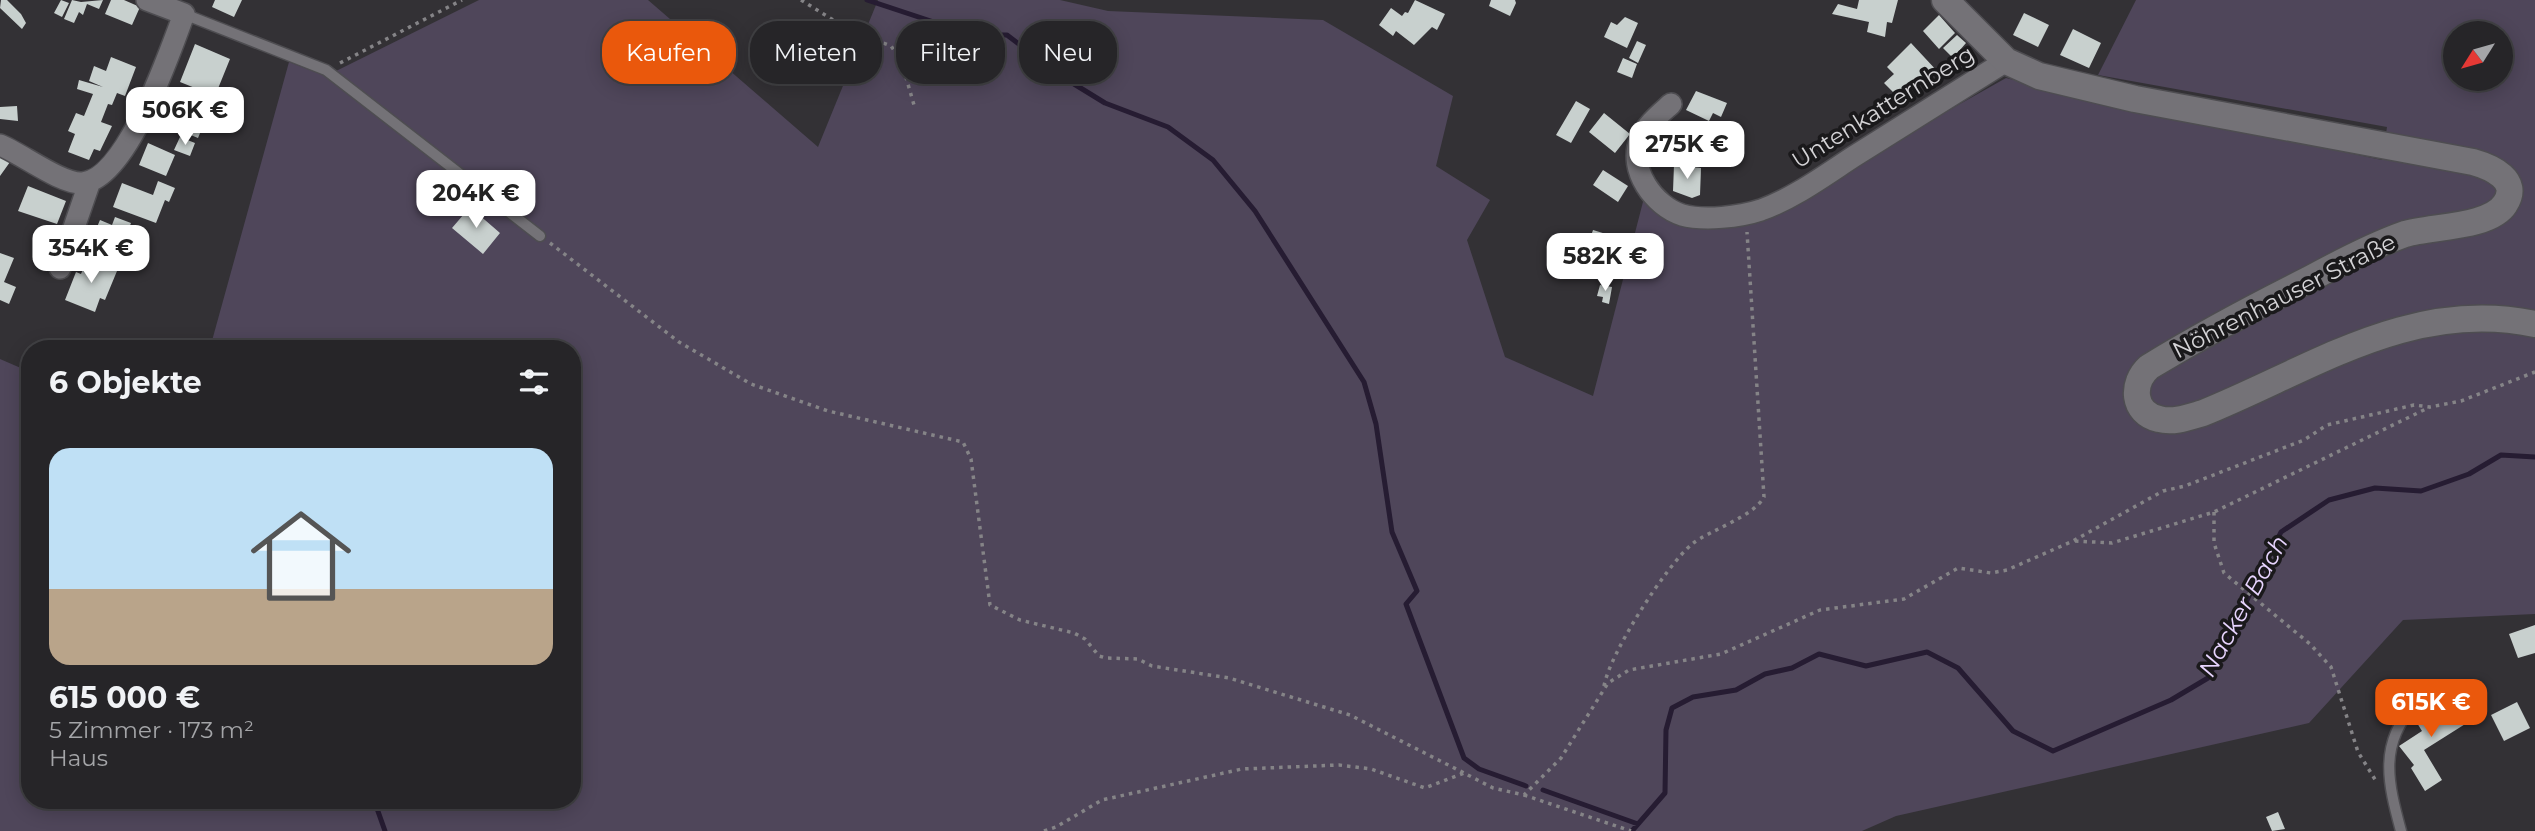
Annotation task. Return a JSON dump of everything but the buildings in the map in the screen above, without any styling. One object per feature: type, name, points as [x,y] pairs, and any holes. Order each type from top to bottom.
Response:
[{"type":"street","points":[[0,145],[66,179],[82,183],[90,181],[113,163],[143,115],[184,14],[147,0]]},
{"type":"street","points":[[1945,0],[2006,61]]},
{"type":"street","name":"Untenkatternberg","points":[[1671,104],[1654,119],[1639,141],[1637,159],[1648,188],[1657,200],[1684,216],[1745,213],[1787,199],[2006,61]]},
{"type":"street","name":"Nöhrenhauser Straße","points":[[2006,61],[2039,76],[2098,91],[2473,162],[2494,169],[2506,181],[2509,192],[2506,203],[2488,218],[2421,229],[2382,243],[2278,295],[2148,367],[2137,381],[2135,393],[2143,409],[2155,419],[2180,420],[2203,413],[2343,349],[2403,327],[2459,318],[2501,318],[2535,324]]},
{"type":"street","points":[[60,268],[90,181]]},
{"type":"lane","points":[[184,14],[326,70],[540,236]]},
{"type":"lane","points":[[2401,831],[2390,788],[2390,752],[2401,719],[2415,704]]},
{"type":"path","points":[[326,70],[462,0]]},
{"type":"path","points":[[801,0],[846,29],[891,46],[901,60],[914,104]]},
{"type":"path","points":[[1524,795],[1561,758],[1604,688],[1608,671],[1643,607],[1683,553],[1697,541],[1762,502],[1755,323],[1745,213]]},
{"type":"path","points":[[540,236],[679,342],[751,384],[828,411],[955,437],[963,442],[971,459],[990,605],[1020,620],[1074,633],[1085,639],[1099,656],[1106,659],[1138,659],[1164,668],[1229,678],[1350,715],[1493,788],[1524,795],[1631,831]]},
{"type":"path","points":[[2073,541],[2112,543],[2214,512],[2430,407],[2474,397],[2535,372]]},
{"type":"path","points":[[1604,688],[1629,670],[1721,654],[1820,610],[1905,599],[1958,568],[1991,573],[2007,570],[2073,541],[2163,491],[2185,486],[2304,440],[2327,425],[2414,405],[2430,407]]},
{"type":"path","points":[[2214,512],[2214,543],[2224,572],[2310,644],[2331,667],[2358,751],[2378,783]]},
{"type":"path","points":[[1044,831],[1102,800],[1242,769],[1339,765],[1371,769],[1425,788],[1464,773]]},
{"type":"shaded area","points":[[479,0],[648,0],[672,21],[602,21],[602,84],[736,84],[736,76],[818,147],[844,84],[882,84],[882,21],[869,21],[878,0],[1060,0],[1108,11],[1323,20],[1453,96],[1436,166],[1490,200],[1467,240],[1505,357],[1593,396],[1645,194],[1658,207],[1754,220],[2006,78],[2097,100],[2382,160],[2387,127],[2098,75],[2136,0],[2535,0],[2535,614],[2403,620],[2309,723],[1896,816],[1862,831],[0,831],[0,359],[21,368],[21,809],[581,809],[581,340],[212,340],[289,62],[326,76]]},
{"type":"waterway","points":[[867,0],[973,35],[1007,35],[1061,76],[1105,103],[1168,127],[1213,160],[1255,211],[1364,382],[1376,424],[1392,532],[1417,591],[1406,604],[1464,758],[1479,769],[1526,786]]},
{"type":"waterway","name":"Nacker Bach","points":[[1632,831],[1665,793],[1666,730],[1672,708],[1693,697],[1736,690],[1765,674],[1792,668],[1819,654],[1866,666],[1927,652],[1958,668],[2013,731],[2053,751],[2171,700],[2208,678],[2281,532],[2329,500],[2375,488],[2421,491],[2469,474],[2501,455],[2535,457]]},
{"type":"waterway","points":[[1543,790],[1638,824]]},
{"type":"waterway","points":[[377,809],[385,831]]}]
